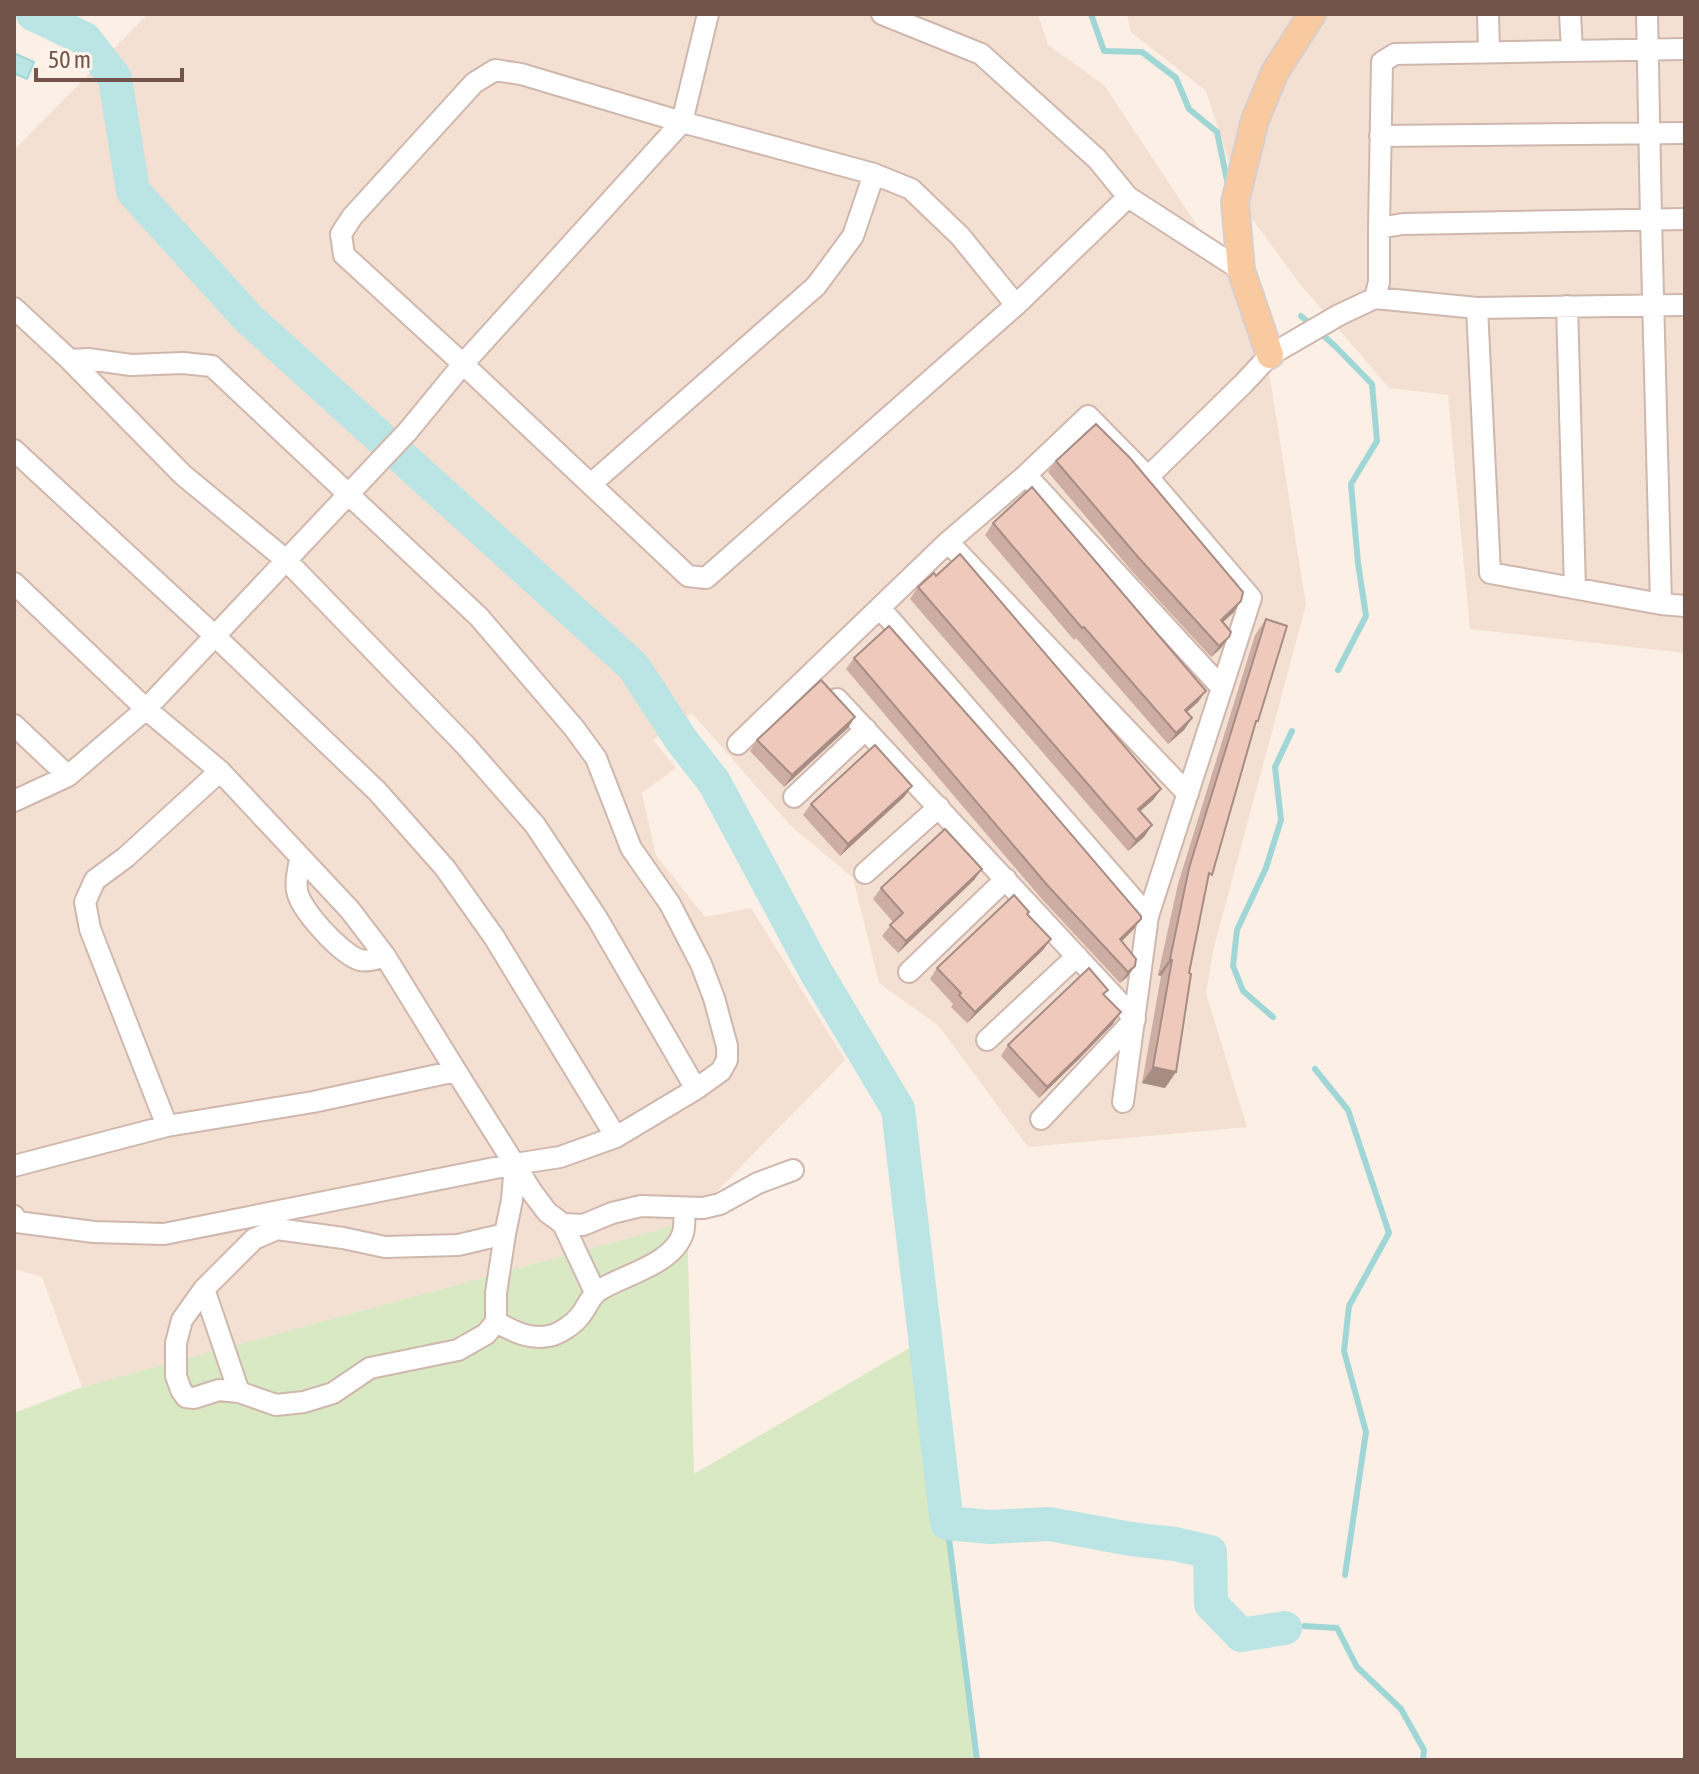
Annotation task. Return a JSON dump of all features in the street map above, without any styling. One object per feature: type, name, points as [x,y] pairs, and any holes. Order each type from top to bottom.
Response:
[{"type":"main road","points":[[1270,355],[1241,270],[1235,202],[1255,120],[1275,72],[1312,14]]},
{"type":"street","points":[[14,801],[68,776],[146,709],[408,431],[463,364],[682,122],[708,14]]},
{"type":"street","points":[[882,14],[981,54],[1097,159],[1128,197],[1241,270]]},
{"type":"street","points":[[1488,14],[1489,51]]},
{"type":"street","points":[[1570,14],[1572,50]]},
{"type":"street","points":[[1647,14],[1661,604]]},
{"type":"street","points":[[1375,298],[1379,282],[1382,62],[1395,54],[1685,49]]},
{"type":"street","points":[[1016,305],[960,236],[911,189],[874,174],[521,74],[495,70],[474,83],[341,234],[344,255],[688,576],[706,578],[1016,305],[1128,197]]},
{"type":"street","points":[[1380,136],[1685,133]]},
{"type":"street","points":[[591,484],[816,286],[853,236],[874,174]]},
{"type":"street","points":[[1379,228],[1403,224],[1685,219]]},
{"type":"street","points":[[1148,477],[1270,355],[1375,298],[1477,308],[1685,305]]},
{"type":"street","points":[[1567,306],[1575,588]]},
{"type":"street","points":[[14,308],[183,475],[286,560],[466,746],[535,825],[597,918],[696,1089]]},
{"type":"street","points":[[1477,308],[1490,573],[1685,606]]},
{"type":"street","points":[[14,1216],[17,1222],[94,1232],[164,1234],[560,1157],[616,1137],[696,1089],[721,1071],[727,1060],[727,1046],[718,1010],[701,964],[670,904],[631,848],[596,758],[479,617],[212,366],[183,363],[131,365],[88,359],[70,360]]},
{"type":"street","points":[[738,744],[948,542],[1088,416],[1148,477],[1251,598],[1148,916],[1123,1102]]},
{"type":"street","points":[[14,450],[377,791],[445,868],[494,937],[616,1137]]},
{"type":"street","points":[[1026,475],[1222,688]]},
{"type":"street","points":[[948,542],[1188,794]]},
{"type":"street","points":[[14,583],[146,709],[220,771],[350,910],[385,956],[532,1192],[547,1212],[563,1224],[595,1292]]},
{"type":"street","points":[[880,608],[1148,916]]},
{"type":"street","points":[[813,672],[1135,1019]]},
{"type":"street","points":[[14,725],[68,776]]},
{"type":"street","points":[[794,797],[866,729]]},
{"type":"street","points":[[167,1126],[90,929],[85,902],[95,880],[126,857],[220,771]]},
{"type":"street","points":[[865,873],[939,807]]},
{"type":"street","points":[[300,858],[296,889],[301,903],[324,930],[345,952],[358,960],[369,961],[385,956]]},
{"type":"street","points":[[909,972],[1006,879]]},
{"type":"street","points":[[987,1040],[1077,956]]},
{"type":"street","points":[[1041,1119],[1135,1019]]},
{"type":"street","points":[[14,1166],[167,1126],[313,1102],[456,1071]]},
{"type":"street","points":[[505,1234],[458,1245],[385,1247],[277,1229],[254,1239],[204,1289],[182,1320],[176,1343],[176,1376],[181,1390],[186,1397],[194,1398],[219,1390],[239,1392],[276,1405],[304,1402],[333,1393],[370,1368],[458,1350],[486,1334],[496,1322],[496,1293],[512,1200],[515,1164]]},
{"type":"street","points":[[563,1224],[583,1225],[641,1206],[703,1208],[720,1204],[758,1183],[793,1170]]},
{"type":"street","points":[[496,1322],[521,1335],[536,1337],[551,1336],[566,1328],[579,1318],[595,1292],[663,1258],[678,1243],[683,1232],[685,1208]]},
{"type":"street","points":[[204,1289],[239,1392]]},
{"type":"shaded area","points":[[148,14],[1038,14],[1048,45],[1104,85],[1261,322],[1306,605],[1213,951],[1206,993],[1247,1127],[1028,1147],[939,1026],[879,983],[853,878],[790,825],[692,713],[653,740],[676,768],[642,793],[656,855],[705,917],[751,908],[845,1060],[687,1222],[82,1387],[42,1277],[14,1269],[14,150]]},
{"type":"shaded area","points":[[1127,14],[1685,14],[1685,653],[1470,629],[1448,395],[1389,388],[1300,284],[1244,208],[1206,91],[1131,32]]},
{"type":"green space","points":[[687,1222],[694,1474],[925,1339],[977,1760],[14,1760],[14,1413],[82,1387]]},
{"type":"water","points":[[14,53],[34,62],[27,79],[14,73]]},
{"type":"building","points":[[1096,424],[1130,458],[1243,592],[1241,601],[1221,620],[1231,632],[1219,646],[1056,461]]},
{"type":"building","points":[[1032,487],[1206,691],[1185,710],[1192,718],[1176,733],[993,523]]},
{"type":"building","points":[[960,554],[1161,789],[1138,809],[1152,825],[1136,840],[918,587],[934,573],[936,576]]},
{"type":"building","points":[[1266,619],[1287,626],[1212,875],[1209,873],[1189,973],[1176,1072],[1153,1067],[1170,959],[1189,868]]},
{"type":"building","points":[[889,626],[1141,916],[1120,939],[1136,959],[1135,966],[1128,972],[1048,886],[854,658]]},
{"type":"building","points":[[821,680],[855,717],[792,775],[757,740]]},
{"type":"building","points":[[875,745],[912,786],[848,844],[811,804]]},
{"type":"building","points":[[945,829],[982,869],[906,941],[890,925],[903,913],[881,888]]},
{"type":"building","points":[[1014,895],[1051,939],[975,1012],[937,968]]},
{"type":"building","points":[[1089,968],[1108,990],[1103,994],[1121,1012],[1047,1087],[1008,1045]]},
{"type":"waterway","points":[[33,14],[85,39],[115,78],[133,191],[248,318],[633,666],[682,741],[714,782],[816,972],[898,1109],[947,1523],[990,1527],[1049,1524],[1210,1552],[1211,1604],[1241,1635],[1285,1628]]},
{"type":"waterway","points":[[1091,14],[1104,51],[1142,52],[1176,78],[1189,109],[1217,132],[1228,185]]},
{"type":"waterway","points":[[1301,316],[1372,384],[1377,441],[1351,484],[1366,616],[1338,670]]},
{"type":"waterway","points":[[1273,1017],[1243,991],[1233,966],[1237,930],[1266,868],[1281,820],[1275,767],[1292,731]]},
{"type":"waterway","points":[[1315,1069],[1348,1110],[1389,1233],[1349,1306],[1344,1351],[1366,1432],[1345,1575]]},
{"type":"waterway","points":[[947,1523],[977,1760]]},
{"type":"waterway","points":[[1304,1626],[1337,1628],[1357,1667],[1401,1709],[1424,1750],[1423,1760]]}]
